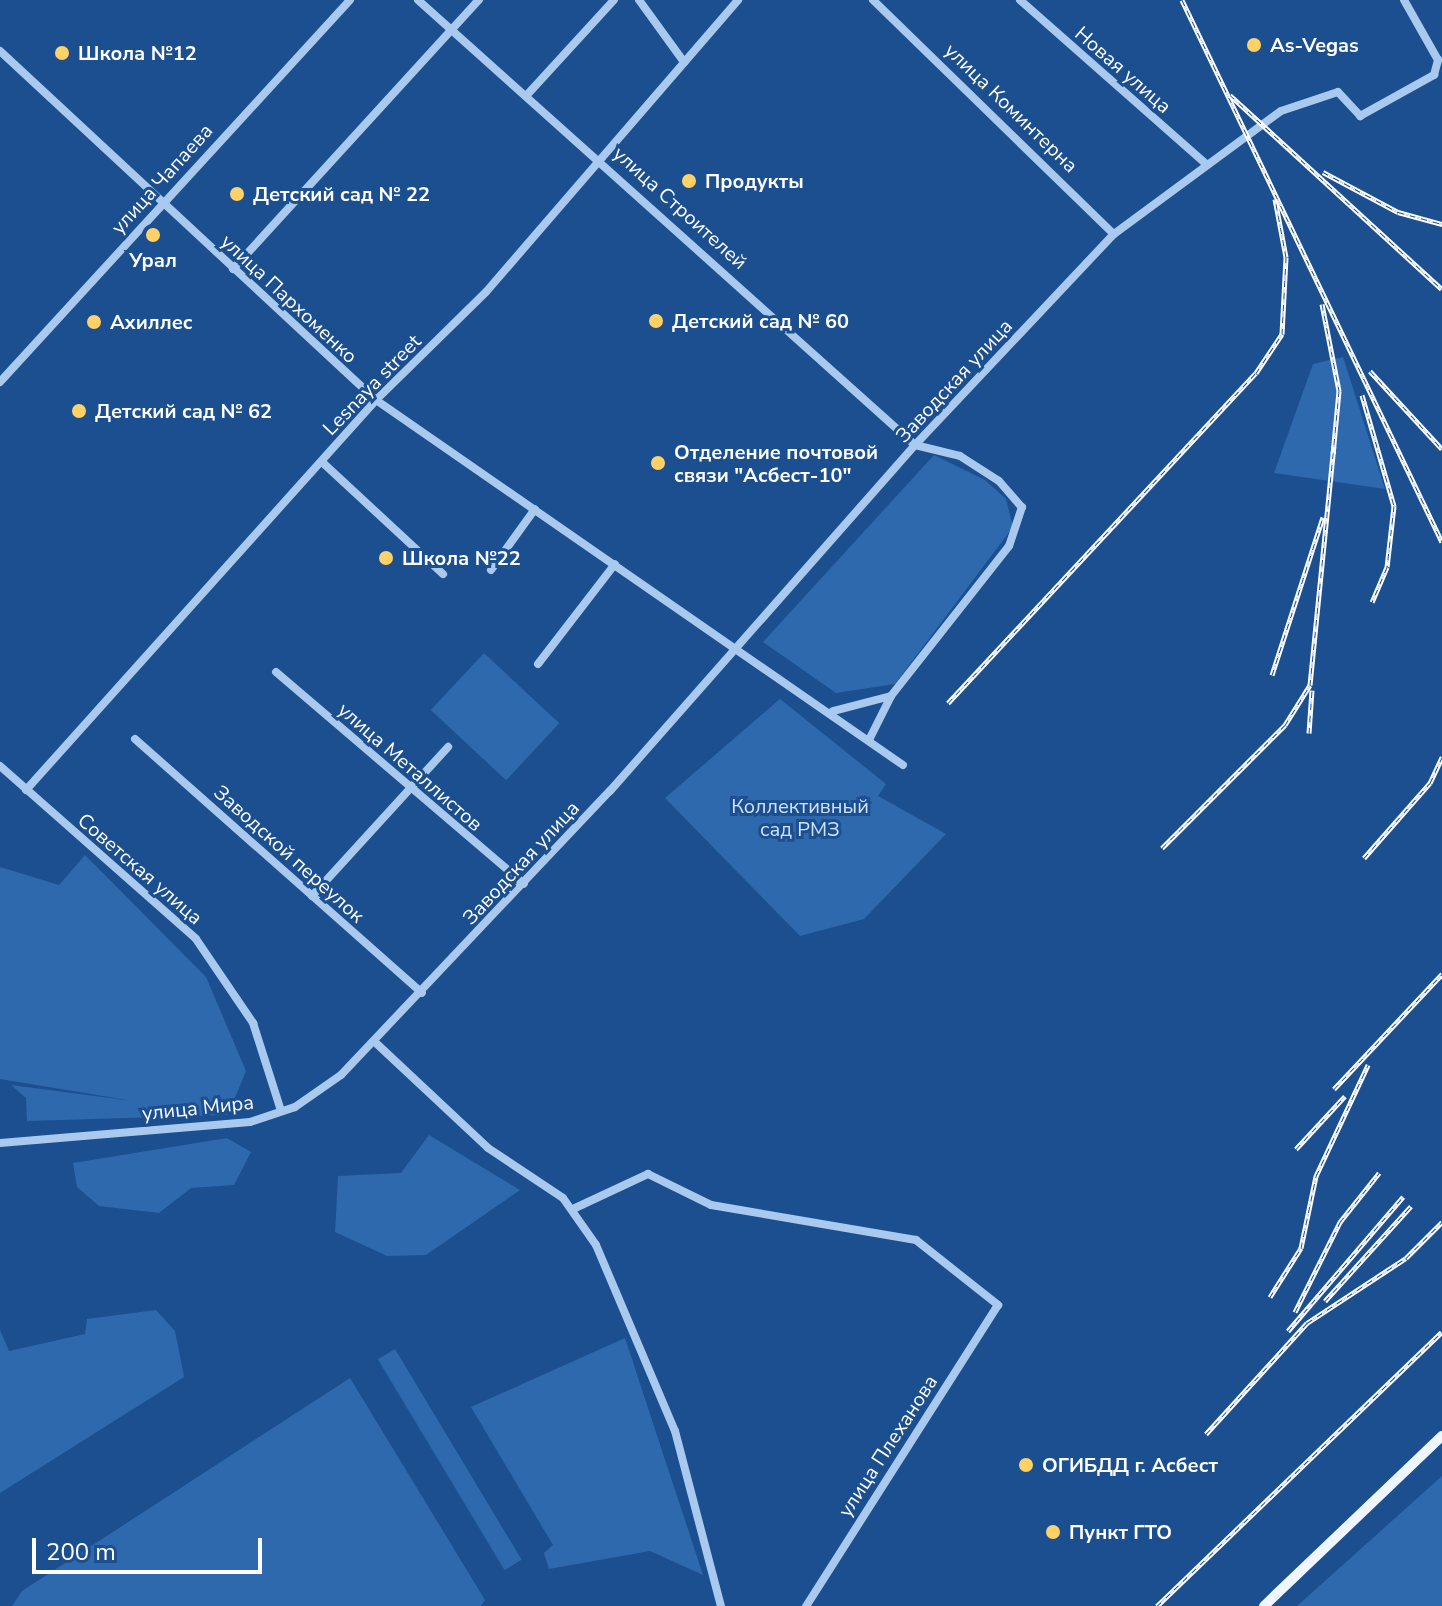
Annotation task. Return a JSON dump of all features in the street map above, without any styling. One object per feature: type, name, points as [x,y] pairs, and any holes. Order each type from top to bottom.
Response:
[{"type":"main road","points":[[1264,1606],[1442,1436]]},
{"type":"street","name":"улица Чапаева","points":[[0,382],[350,0]]},
{"type":"street","name":"улица Строителей","points":[[418,0],[526,96],[602,158],[915,445]]},
{"type":"street","points":[[233,269],[479,0]]},
{"type":"street","points":[[526,96],[614,0]]},
{"type":"street","points":[[639,0],[684,62]]},
{"type":"street","name":"Lesnaya street","points":[[26,790],[376,400],[486,292],[738,0]]},
{"type":"street","name":"улица Коминтерна","points":[[873,0],[885,4],[1114,234]]},
{"type":"street","name":"Новая улица","points":[[1020,0],[1205,163]]},
{"type":"street","name":"Заводская улица","points":[[377,1044],[738,650],[915,445],[1114,234],[1205,163],[1281,111],[1338,92],[1360,116],[1434,75],[1438,60],[1404,0]]},
{"type":"street","name":"улица Пархоменко","points":[[0,51],[376,400],[738,650],[833,711],[903,765]]},
{"type":"street","points":[[869,740],[891,696],[1009,546],[1022,507],[999,481],[960,456],[915,445]]},
{"type":"street","points":[[322,462],[443,574]]},
{"type":"street","points":[[491,570],[535,509]]},
{"type":"street","points":[[538,664],[615,564]]},
{"type":"street","name":"улица Металлистов","points":[[276,672],[408,789],[524,884]]},
{"type":"street","points":[[833,711],[891,696]]},
{"type":"street","name":"Заводской переулок","points":[[135,739],[422,993]]},
{"type":"street","points":[[312,896],[448,747]]},
{"type":"street","name":"Советская улица","points":[[0,766],[196,939],[253,1023],[281,1111]]},
{"type":"street","points":[[377,1044],[488,1148],[573,1209],[670,1417],[721,1606]]},
{"type":"street","name":"улица Мира","points":[[0,1143],[250,1122],[281,1111],[377,1044]]},
{"type":"street","name":"улица Плеханова","points":[[573,1209],[648,1174],[711,1205],[916,1240],[998,1305],[806,1606]]},
{"type":"green space","points":[[1343,357],[1385,489],[1274,473],[1313,364]]},
{"type":"green space","points":[[934,455],[985,480],[1006,499],[1013,527],[895,684],[836,693],[763,642]]},
{"type":"green space","points":[[484,653],[559,723],[506,780],[431,710]]},
{"type":"green space","name":"Коллективный сад РМЗ","points":[[780,699],[886,784],[878,796],[946,834],[864,919],[800,936],[665,798]]},
{"type":"green space","points":[[85,855],[206,977],[246,1071],[228,1115],[27,1121],[26,1098],[11,1085],[133,1101],[0,1079],[0,867],[59,885]]},
{"type":"green space","points":[[429,1135],[520,1190],[426,1255],[387,1256],[335,1232],[338,1176],[401,1173]]},
{"type":"green space","points":[[227,1138],[251,1152],[234,1185],[191,1188],[159,1213],[99,1206],[77,1187],[73,1163]]},
{"type":"green space","points":[[156,1310],[175,1331],[184,1377],[0,1493],[0,1330],[9,1351],[85,1334],[87,1319]]},
{"type":"green space","points":[[625,1338],[703,1575],[650,1551],[549,1569],[544,1553],[553,1545],[471,1407]]},
{"type":"green space","points":[[395,1349],[522,1560],[505,1570],[378,1359]]},
{"type":"green space","points":[[350,1378],[485,1600],[481,1606],[12,1606],[22,1591]]},
{"type":"green space","points":[[1442,1476],[1442,1606],[1297,1606]]},
{"type":"railway","points":[[1182,0],[1442,542]]},
{"type":"railway","points":[[1230,95],[1442,289]]},
{"type":"railway","points":[[1323,172],[1398,212],[1442,224]]},
{"type":"railway","points":[[948,703],[1256,373],[1282,334],[1286,257],[1275,199]]},
{"type":"railway","points":[[1322,304],[1339,391],[1333,454]]},
{"type":"railway","points":[[1370,371],[1442,449]]},
{"type":"railway","points":[[1362,395],[1394,506],[1387,567],[1372,602]]},
{"type":"railway","points":[[1162,848],[1285,725],[1310,685],[1334,446]]},
{"type":"railway","points":[[1272,675],[1323,517]]},
{"type":"railway","points":[[1309,733],[1312,690]]},
{"type":"railway","points":[[1364,858],[1430,783],[1442,757]]},
{"type":"railway","points":[[1334,1089],[1442,974]]},
{"type":"railway","points":[[1270,1297],[1301,1248],[1316,1176],[1368,1065]]},
{"type":"railway","points":[[1296,1149],[1345,1096]]},
{"type":"railway","points":[[1295,1312],[1340,1222],[1379,1173]]},
{"type":"railway","points":[[1288,1331],[1403,1197]]},
{"type":"railway","points":[[1325,1301],[1411,1206]]},
{"type":"railway","points":[[1206,1434],[1307,1323],[1406,1258],[1442,1222]]},
{"type":"railway","points":[[1157,1606],[1442,1332]]},
{"type":"place","name":"As-Vegas","points":[[1254,45]]},
{"type":"place","name":"Школа №12","points":[[62,53]]},
{"type":"place","name":"Продукты","points":[[689,181]]},
{"type":"place","name":"Детский сад № 22","points":[[237,194]]},
{"type":"place","name":"Урал","points":[[153,235]]},
{"type":"place","name":"Детский сад № 60","points":[[656,321]]},
{"type":"place","name":"Ахиллес","points":[[94,322]]},
{"type":"place","name":"Детский сад № 62","points":[[79,411]]},
{"type":"place","name":"Отделение почтовой связи \"Асбест-10\"","points":[[658,463]]},
{"type":"place","name":"Школа №22","points":[[386,558]]},
{"type":"place","name":"ОГИБДД г. Асбест","points":[[1026,1465]]},
{"type":"place","name":"Пункт ГТО","points":[[1053,1532]]}]
